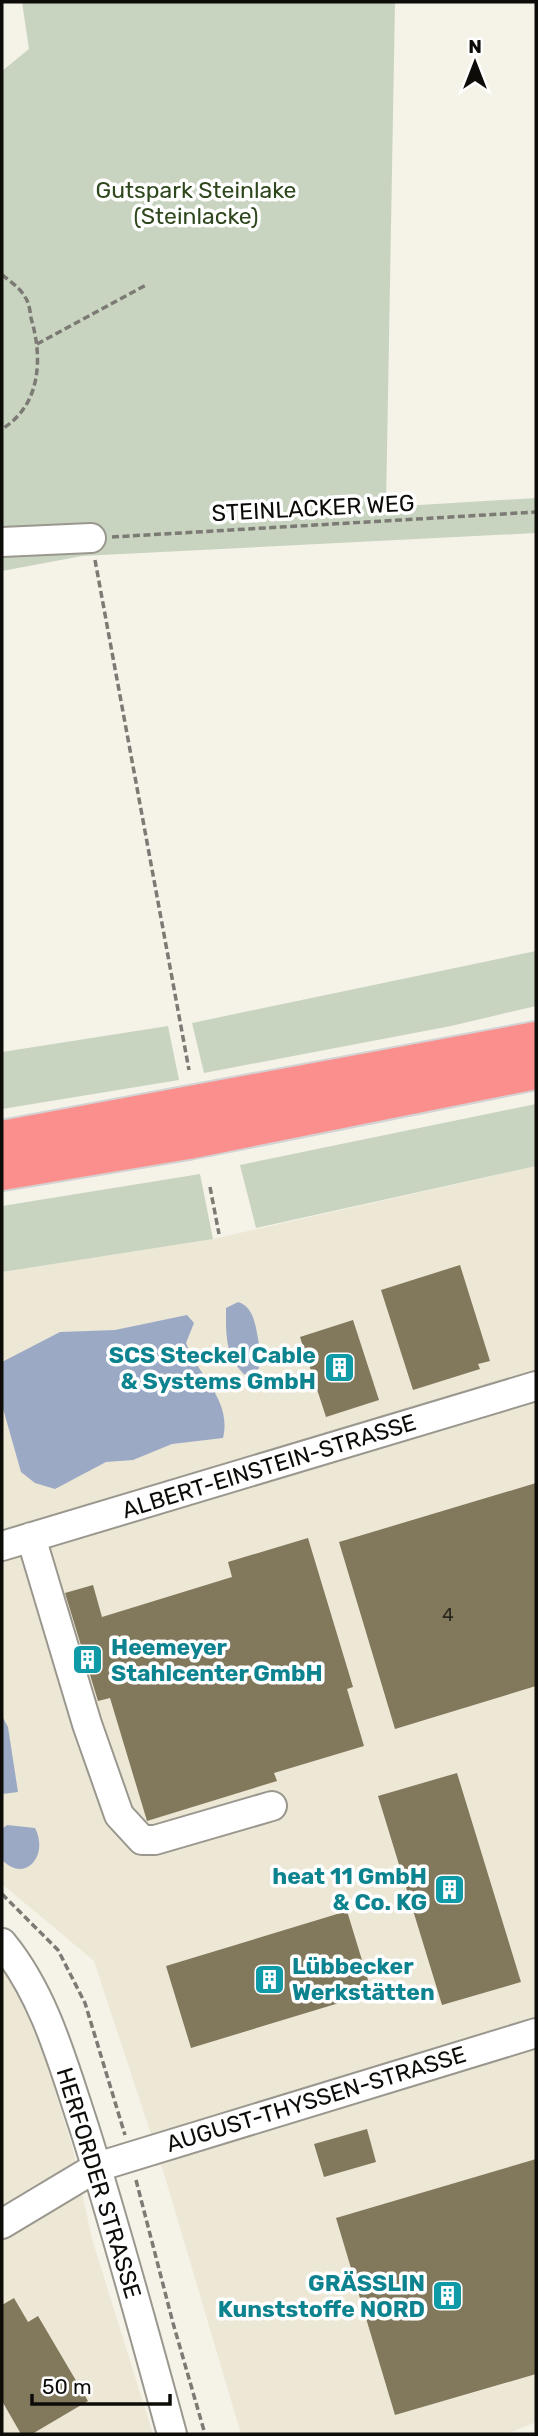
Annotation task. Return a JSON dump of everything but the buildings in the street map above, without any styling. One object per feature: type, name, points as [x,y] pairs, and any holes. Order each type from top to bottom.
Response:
[{"type":"highway","points":[[2,1140],[536,1041]]},
{"type":"highway","points":[[2,1171],[201,1137],[536,1069]]},
{"type":"street","points":[[2,542],[91,538]]},
{"type":"street","name":"ALBERT-EINSTEIN-STRASSE","points":[[2,1546],[536,1386]]},
{"type":"street","points":[[32,1537],[87,1724],[119,1815],[131,1830],[142,1840],[155,1840],[272,1806]]},
{"type":"street","name":"HERFORDER STRASSE","points":[[2,1943],[24,1970],[59,2051],[96,2167],[172,2434]]},
{"type":"street","name":"AUGUST-THYSSEN-STRASSE","points":[[2,2224],[96,2167],[536,2033]]},
{"type":"path","points":[[2,275],[25,296],[37,344],[38,373],[29,400],[14,421],[2,429]]},
{"type":"path","points":[[37,344],[146,285]]},
{"type":"path","name":"STEINLACKER WEG","points":[[91,538],[536,512]]},
{"type":"path","points":[[91,538],[188,1070]]},
{"type":"path","points":[[210,1187],[219,1234]]},
{"type":"shaded area","points":[[536,1166],[536,2422],[507,2434],[241,2434],[165,2177],[94,1961],[2,1884],[2,1272],[213,1239]]},
{"type":"shaded area","points":[[2,1966],[12,1981],[42,2050],[72,2145],[92,2239],[153,2434],[2,2434]]},
{"type":"green space","name":"Gutspark Steinlake (Steinlacke)","points":[[22,2],[395,2],[386,507],[536,498],[536,533],[82,556],[2,571],[2,71],[29,49]]},
{"type":"green space","points":[[536,951],[536,1006],[451,1026],[204,1073],[192,1023]]},
{"type":"green space","points":[[168,1026],[179,1080],[2,1109],[2,1052]]},
{"type":"green space","points":[[536,1104],[536,1166],[256,1228],[240,1165]]},
{"type":"green space","points":[[200,1174],[213,1239],[2,1272],[2,1206]]},
{"type":"water","points":[[238,1302],[245,1305],[253,1317],[263,1358],[257,1371],[249,1375],[245,1375],[238,1368],[228,1344],[226,1308]]},
{"type":"water","points":[[187,1315],[194,1323],[186,1343],[219,1400],[225,1424],[223,1438],[172,1444],[133,1460],[106,1462],[55,1489],[35,1483],[21,1472],[2,1405],[2,1362],[60,1332],[115,1330]]},
{"type":"water","points":[[2,1716],[8,1727],[18,1792],[2,1794]]},
{"type":"water","points":[[7,1825],[35,1828],[39,1848],[33,1863],[27,1868],[11,1867],[2,1860],[2,1829]]},
{"type":"place","name":"SCS Steckel Cable & Systems GmbH","points":[[339,1368]]},
{"type":"place","name":"Heemeyer Stahlcenter GmbH","points":[[88,1660]]},
{"type":"place","name":"heat 11 GmbH & Co. KG","points":[[450,1889]]},
{"type":"place","name":"Lübbecker Werkstätten","points":[[269,1979]]},
{"type":"place","name":"GRÄSSLIN Kunststoffe NORD","points":[[448,2296]]}]
